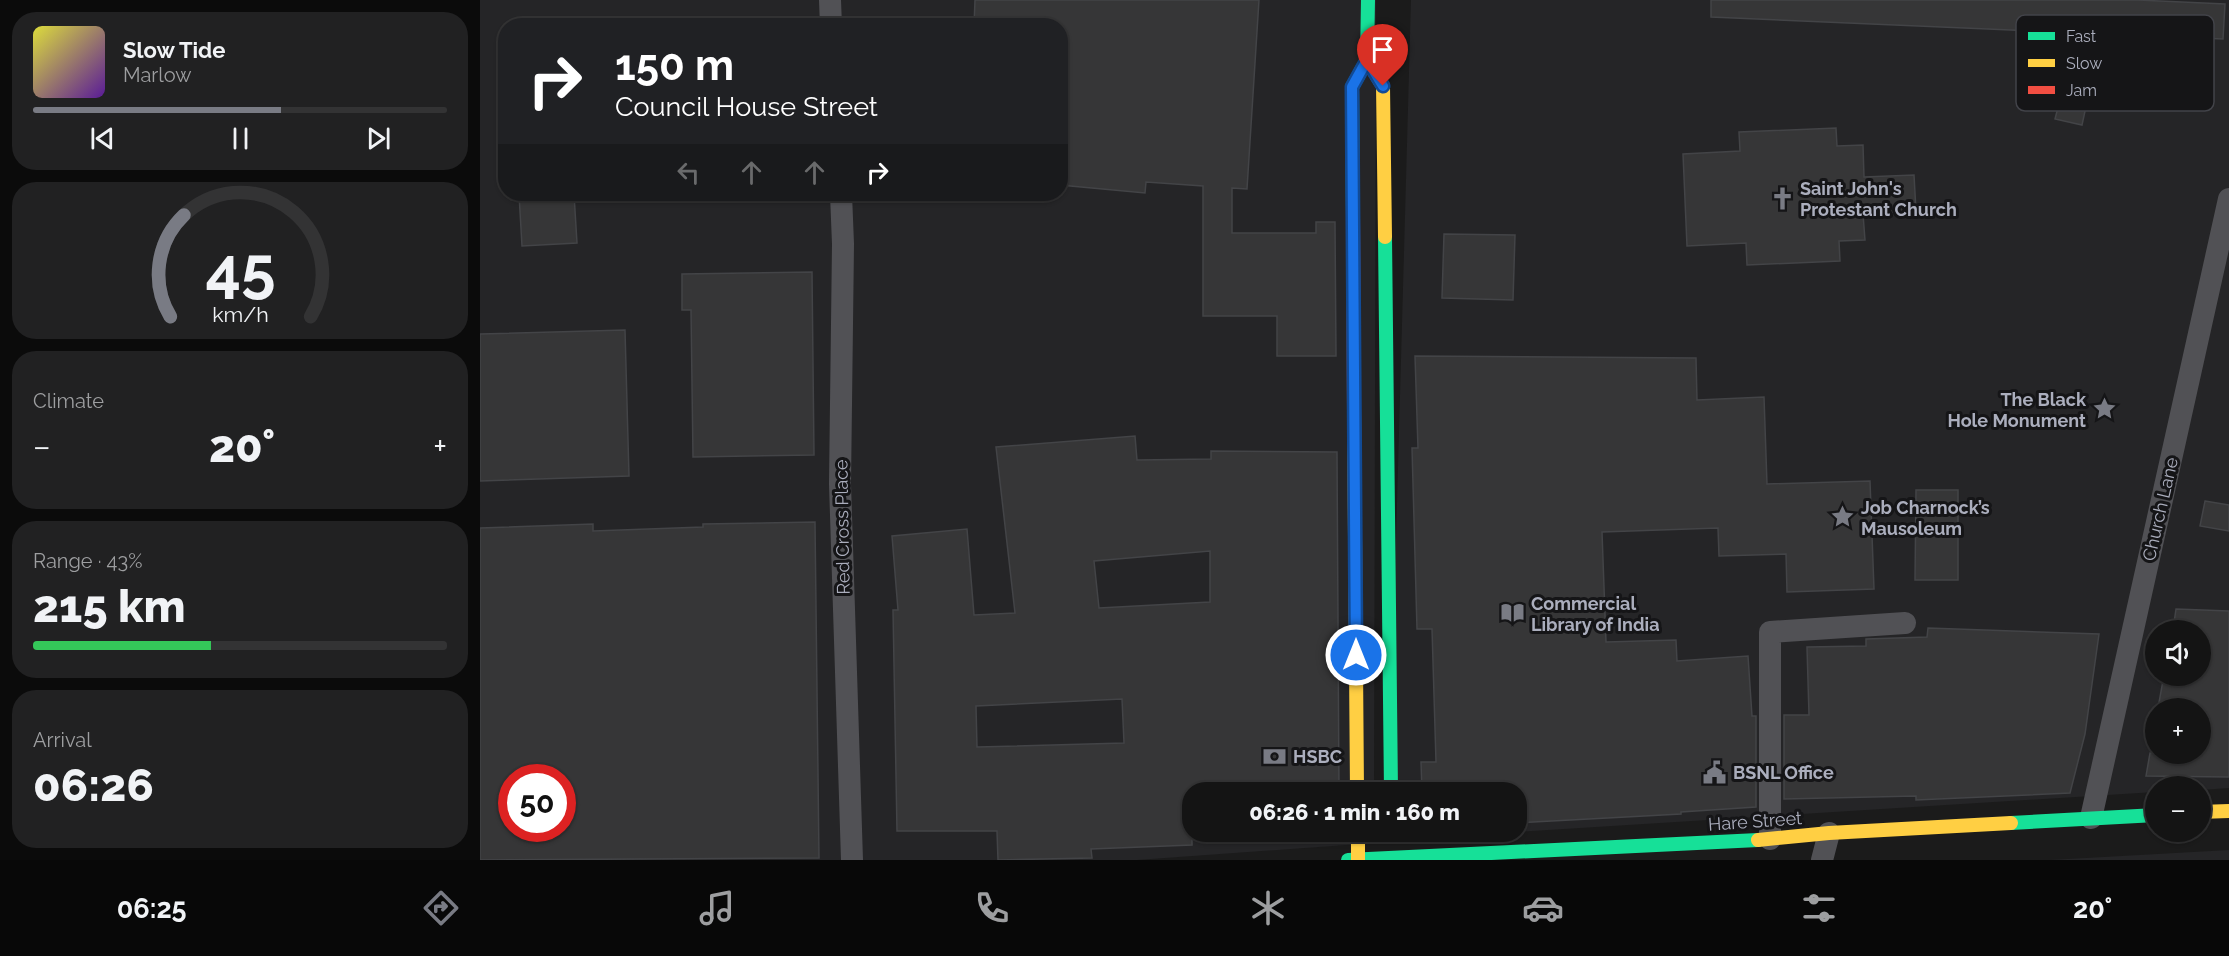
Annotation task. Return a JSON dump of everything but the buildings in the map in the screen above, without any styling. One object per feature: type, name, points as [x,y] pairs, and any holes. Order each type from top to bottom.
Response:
[{"type":"main road","points":[[1357,782],[1352,87],[1367,60],[1368,0]]},
{"type":"main road","points":[[1367,60],[1383,86],[1391,782]]},
{"type":"main road","points":[[2211,812],[2229,811]]},
{"type":"main road","name":"Hare Street","points":[[1348,860],[1770,839],[1829,833],[2145,816]]},
{"type":"main road","points":[[1358,842],[1358,860]]},
{"type":"main road","points":[[1392,842],[1392,859]]},
{"type":"street","points":[[830,0],[831,18]]},
{"type":"street","name":"Church Lane","points":[[2091,819],[2229,199]]},
{"type":"street","name":"Red Cross Place","points":[[841,201],[843,244],[840,484],[852,860]]},
{"type":"street","points":[[1770,839],[1770,632],[1905,623]]},
{"type":"street","points":[[1822,860],[1829,833]]},
{"type":"shaded area","points":[[480,0],[1376,0],[1374,782],[1182,782],[1182,842],[1374,843],[1137,860],[480,860]]},
{"type":"shaded area","points":[[1411,0],[2229,0],[2229,788],[2211,789],[2211,776],[2145,776],[2145,793],[1527,831],[1527,782],[1389,782]]},
{"type":"shaded area","points":[[2229,850],[2229,860],[2050,860]]},
{"type":"traffic: fast","points":[[1353,216],[1352,87],[1367,60],[1368,0]]},
{"type":"traffic: fast","points":[[1385,237],[1391,782]]},
{"type":"traffic: fast","points":[[2011,823],[2145,816]]},
{"type":"traffic: fast","points":[[1348,860],[1758,840]]},
{"type":"traffic: slow","points":[[1367,60],[1383,86],[1385,237]]},
{"type":"traffic: slow","points":[[1354,409],[1357,782]]},
{"type":"traffic: slow","points":[[2211,812],[2229,811]]},
{"type":"traffic: slow","points":[[1758,840],[1829,833],[2011,823]]},
{"type":"traffic: slow","points":[[1358,842],[1358,860]]},
{"type":"traffic: jam","points":[[1353,216],[1354,409]]},
{"type":"place","name":"Saint John's Protestant Church","points":[[1782,198]]},
{"type":"place","name":"The Black Hole Monument","points":[[2104,409]]},
{"type":"place","name":"Job Charnock’s Mausoleum","points":[[1843,517]]},
{"type":"place","name":"Commercial Library of India","points":[[1513,613]]},
{"type":"place","name":"HSBC","points":[[1275,756]]},
{"type":"place","name":"BSNL Office","points":[[1715,772]]},
{"type":"route","points":[[1356,655],[1352,87],[1367,60],[1383,86]]}]
